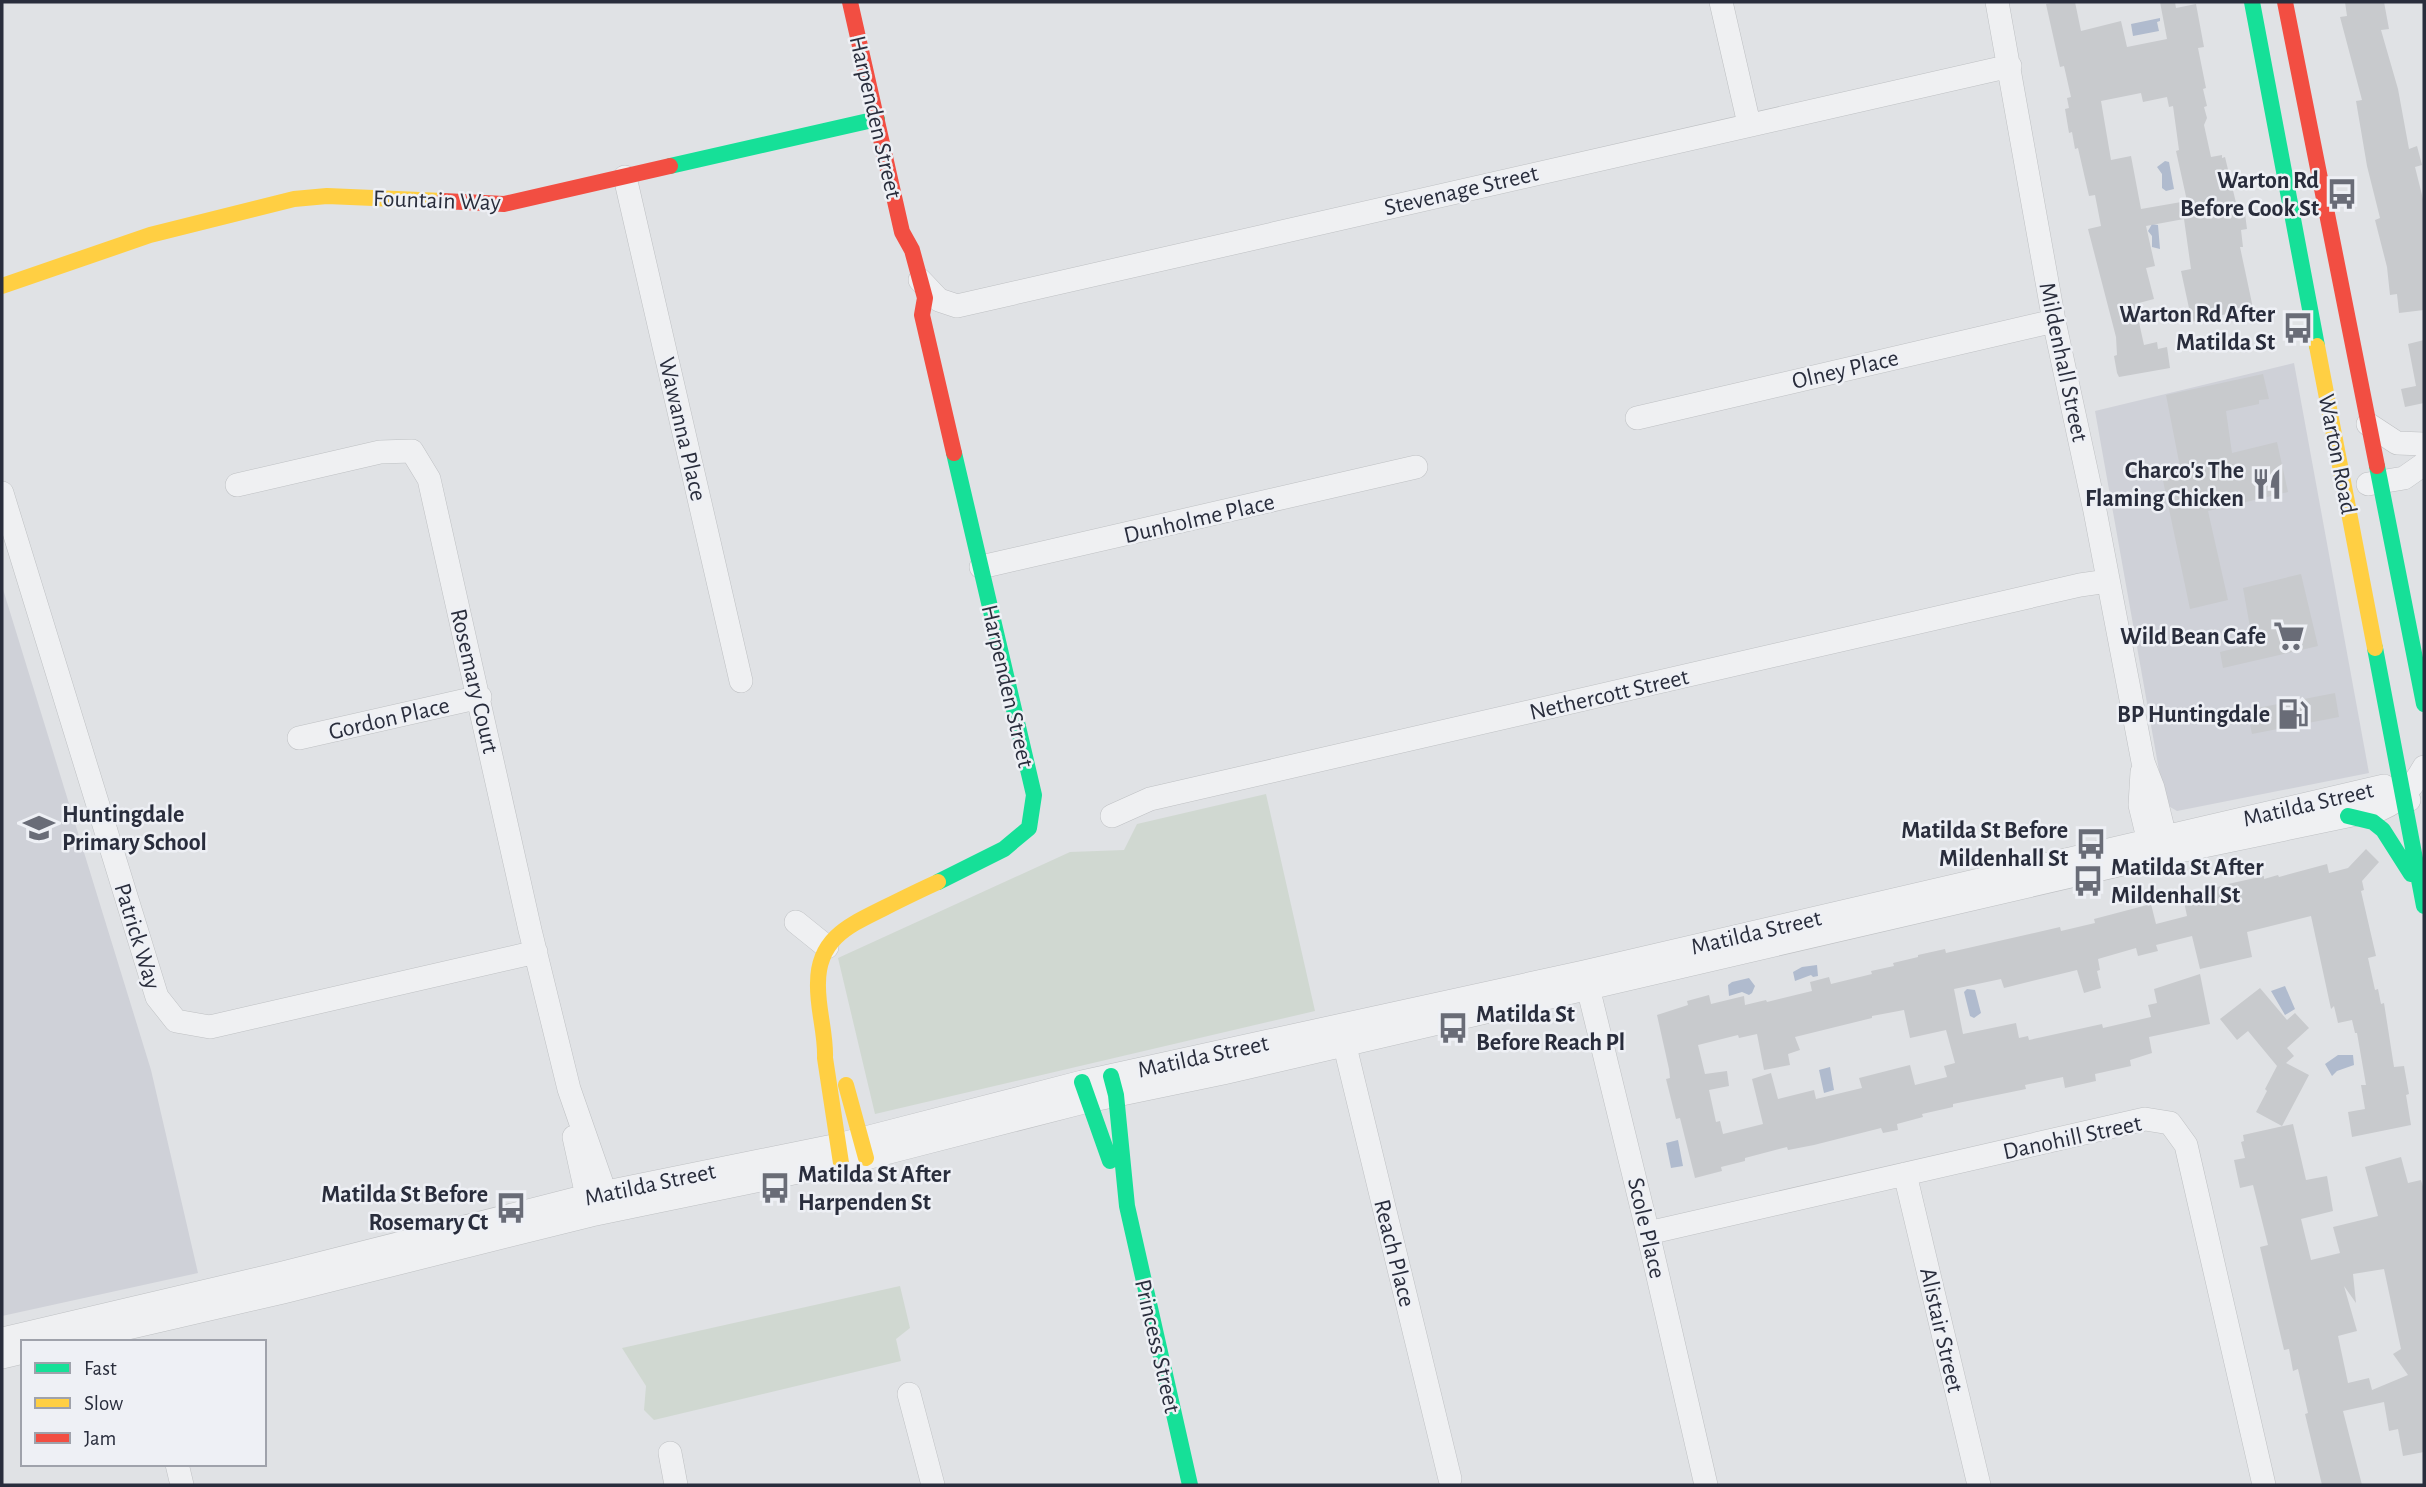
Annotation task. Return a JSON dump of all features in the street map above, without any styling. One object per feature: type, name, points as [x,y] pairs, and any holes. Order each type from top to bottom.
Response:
[{"type":"street","name":"Harpenden Street","points":[[827,947],[847,926],[1004,849],[1029,828],[1034,795],[922,315],[925,298],[912,250],[902,232],[850,2]]},
{"type":"street","points":[[1721,2],[1749,124]]},
{"type":"street","name":"Mildenhall Street","points":[[1997,2],[2054,321],[2143,762],[2140,805],[2159,846]]},
{"type":"street","name":"Warton Road","points":[[2252,2],[2344,393],[2368,424],[2380,483],[2371,529],[2404,795],[2424,906]]},
{"type":"street","name":"Warton Road","points":[[2285,2],[2344,393],[2344,488],[2371,529],[2424,704]]},
{"type":"street","name":"Stevenage Street","points":[[920,280],[939,300],[957,306],[2010,65]]},
{"type":"street","name":"Fountain Way","points":[[2,286],[150,235],[294,199],[327,196],[504,204],[877,120]]},
{"type":"street","name":"Wawanna Place","points":[[625,177],[741,681]]},
{"type":"street","name":"Harpenden Street","points":[[902,232],[899,252],[911,303],[922,315]]},
{"type":"street","name":"Olney Place","points":[[1637,418],[2054,321]]},
{"type":"street","points":[[2368,424],[2397,443],[2424,444]]},
{"type":"street","name":"Rosemary Court","points":[[237,485],[380,452],[412,451],[429,479],[569,1089],[575,1145],[598,1204]]},
{"type":"street","points":[[2344,488],[2404,478],[2424,464]]},
{"type":"street","name":"Dunholme Place","points":[[981,567],[1416,467]]},
{"type":"street","name":"Patrick Way","points":[[2,493],[157,997],[176,1021],[210,1027],[536,952]]},
{"type":"street","name":"Nethercott Street","points":[[1112,816],[1150,799],[2080,585],[2108,581]]},
{"type":"street","name":"Gordon Place","points":[[299,738],[480,697]]},
{"type":"street","name":"Matilda Street","points":[[2159,846],[2381,809],[2404,795],[2424,767]]},
{"type":"street","name":"Matilda Street","points":[[75,1340],[283,1292],[598,1204],[864,1149],[1085,1092],[1586,981],[2159,846],[2384,786],[2404,795],[2419,809],[2424,818]]},
{"type":"street","points":[[2348,816],[2373,822],[2383,830],[2421,889]]},
{"type":"street","points":[[796,922],[827,947],[819,970],[818,998],[827,1041],[825,1058],[840,1154]]},
{"type":"street","name":"Scole Place","points":[[1586,981],[1706,1485]]},
{"type":"street","name":"Reach Place","points":[[1342,1036],[1450,1479]]},
{"type":"street","points":[[827,1041],[837,1055],[864,1149]]},
{"type":"street","name":"Princess Street","points":[[1113,1086],[1127,1206],[1190,1485]]},
{"type":"street","name":"Princess Street","points":[[1085,1092],[1127,1206]]},
{"type":"street","name":"Danohill Street","points":[[1648,1233],[2145,1119],[2170,1123],[2186,1145],[2264,1485]]},
{"type":"street","name":"Alistair Street","points":[[1905,1174],[1979,1485]]},
{"type":"street","name":"Matilda Street","points":[[2,1339],[142,1324]]},
{"type":"street","points":[[2,1357],[21,1352]]},
{"type":"street","points":[[909,1394],[933,1485]]},
{"type":"street","points":[[670,1453],[677,1485]]},
{"type":"street","points":[[177,1466],[182,1485]]},
{"type":"shaded area","points":[[2294,363],[2369,773],[2177,811],[2165,804],[2095,411]]},
{"type":"shaded area","name":"Huntingdale Primary School","points":[[2,586],[151,1070],[198,1273],[2,1316]]},
{"type":"shaded area","points":[[1266,794],[1315,1011],[875,1114],[838,958],[1070,852],[1124,850],[1137,824]]},
{"type":"shaded area","points":[[900,1286],[910,1328],[896,1339],[901,1361],[654,1420],[644,1410],[646,1386],[622,1348]]},
{"type":"water","points":[[2160,18],[2157,22],[2159,31],[2133,36],[2131,24]]},
{"type":"water","points":[[2165,161],[2169,162],[2174,189],[2166,191],[2162,188],[2162,174],[2157,167]]},
{"type":"water","points":[[2152,224],[2158,225],[2160,249],[2152,247],[2152,236],[2148,231]]},
{"type":"water","points":[[1817,965],[1818,976],[1811,975],[1795,981],[1793,972],[1802,967]]},
{"type":"water","points":[[1749,978],[1755,986],[1752,993],[1749,995],[1742,992],[1729,996],[1728,985]]},
{"type":"water","points":[[2285,986],[2295,1009],[2285,1015],[2271,991]]},
{"type":"water","points":[[1967,989],[1975,990],[1981,1013],[1974,1018],[1970,1016],[1964,992]]},
{"type":"water","points":[[2338,1055],[2353,1055],[2354,1065],[2337,1071],[2332,1076],[2325,1064]]},
{"type":"water","points":[[1830,1067],[1834,1090],[1824,1093],[1819,1070]]},
{"type":"water","points":[[1678,1140],[1683,1166],[1671,1168],[1666,1143]]},
{"type":"building","points":[[2075,2],[2081,31],[2121,21],[2127,47],[2167,39],[2160,2],[2175,2],[2176,8],[2196,4],[2204,47],[2198,48],[2206,88],[2203,89],[2207,106],[2204,107],[2207,118],[2204,125],[2211,157],[2225,157],[2237,207],[2244,206],[2247,229],[2241,230],[2243,247],[2240,247],[2253,308],[2192,322],[2181,271],[2191,269],[2184,219],[2146,226],[2155,266],[2146,268],[2154,299],[2135,304],[2144,345],[2157,342],[2158,349],[2167,347],[2170,368],[2119,377],[2117,373],[2114,356],[2117,355],[2116,337],[2088,229],[2101,226],[2095,195],[2089,196],[2078,148],[2075,149],[2072,132],[2069,133],[2065,109],[2069,108],[2067,98],[2071,97],[2064,66],[2060,67],[2046,4]],"holes":[[[2141,93],[2143,102],[2167,97],[2169,107],[2173,106],[2179,150],[2176,151],[2187,201],[2141,209],[2131,156],[2111,160],[2101,101]]]},
{"type":"building","points":[[2345,2],[2384,2],[2389,29],[2381,30],[2398,89],[2409,149],[2417,146],[2422,165],[2415,167],[2424,203],[2424,310],[2399,313],[2397,294],[2390,295],[2387,267],[2375,220],[2380,218],[2367,166],[2356,101],[2362,100],[2340,17],[2347,16]]},
{"type":"building","points":[[2424,340],[2424,403],[2405,407],[2401,389],[2416,386],[2408,344]]},
{"type":"building","points":[[2263,374],[2269,399],[2259,400],[2259,404],[2226,411],[2232,453],[2277,442],[2288,492],[2208,511],[2228,600],[2190,609],[2161,471],[2180,467],[2166,395]]},
{"type":"building","points":[[2301,574],[2318,646],[2223,668],[2220,652],[2253,644],[2243,588]]},
{"type":"building","name":"BP Huntingdale","points":[[2335,693],[2339,717],[2252,734],[2247,710]]},
{"type":"building","points":[[2366,849],[2379,862],[2362,881],[2364,890],[2361,891],[2376,956],[2368,958],[2375,990],[2378,989],[2381,1004],[2384,1003],[2394,1067],[2404,1066],[2411,1125],[2352,1137],[2348,1112],[2365,1109],[2361,1085],[2366,1085],[2357,1033],[2352,1020],[2338,1023],[2334,1006],[2331,1009],[2311,916],[2247,932],[2252,957],[2200,969],[2192,936],[2156,945],[2158,951],[2138,956],[2136,948],[2098,959],[2100,970],[2097,971],[2101,988],[2084,993],[2077,970],[2004,988],[2001,979],[1954,989],[1963,1034],[2016,1023],[2019,1038],[2028,1036],[2029,1040],[2102,1024],[2103,1028],[2151,1017],[2148,1005],[2157,1003],[2154,989],[2200,974],[2210,1024],[2149,1037],[2152,1053],[2130,1060],[2131,1066],[2095,1074],[2096,1081],[2065,1088],[2063,1077],[2025,1085],[2026,1089],[1953,1104],[1953,1107],[1922,1114],[1923,1117],[1897,1124],[1898,1130],[1883,1133],[1881,1128],[1814,1145],[1788,1150],[1787,1147],[1745,1158],[1745,1161],[1721,1167],[1722,1171],[1695,1178],[1680,1118],[1676,1119],[1666,1079],[1670,1078],[1669,1069],[1657,1015],[1688,1005],[1687,1001],[1709,995],[1711,1004],[1744,996],[1745,1005],[1766,1000],[1767,1002],[1812,991],[1810,982],[1829,977],[1831,984],[1872,974],[1871,971],[1894,966],[1893,963],[1918,955],[1945,949],[1946,953],[2060,927],[2061,931],[2095,923],[2094,919],[2151,904],[2156,924],[2187,916],[2183,897],[2228,884],[2264,876],[2264,879],[2278,875],[2279,877],[2327,864],[2329,873],[2348,868]],"holes":[[[1904,1010],[1910,1038],[1946,1030],[1955,1063],[1944,1066],[1947,1077],[1915,1085],[1910,1065],[1859,1078],[1862,1088],[1816,1099],[1814,1090],[1778,1099],[1771,1073],[1752,1079],[1763,1124],[1723,1134],[1720,1121],[1716,1122],[1709,1090],[1729,1086],[1727,1071],[1705,1074],[1698,1045],[1738,1035],[1739,1038],[1757,1034],[1764,1070],[1790,1065],[1788,1054],[1800,1050],[1795,1037]]]},
{"type":"building","points":[[2260,988],[2287,1020],[2295,1013],[2309,1028],[2287,1048],[2294,1056],[2286,1063],[2309,1075],[2282,1126],[2256,1112],[2277,1066],[2248,1031],[2237,1040],[2220,1019]]},
{"type":"building","points":[[2293,1124],[2306,1180],[2327,1176],[2333,1211],[2301,1219],[2311,1260],[2340,1253],[2333,1227],[2378,1216],[2365,1167],[2401,1157],[2408,1183],[2421,1180],[2424,1190],[2424,1452],[2403,1456],[2398,1429],[2389,1431],[2384,1402],[2343,1411],[2362,1485],[2322,1485],[2305,1414],[2308,1413],[2298,1369],[2293,1371],[2289,1349],[2284,1350],[2260,1247],[2268,1245],[2253,1185],[2240,1188],[2234,1160],[2245,1158],[2241,1142],[2244,1141],[2243,1135]],"holes":[[[2384,1269],[2401,1349],[2393,1354],[2408,1375],[2372,1390],[2369,1378],[2348,1383],[2338,1336],[2357,1331],[2344,1286],[2356,1303],[2353,1274]]]},
{"type":"traffic: fast","points":[[2252,2],[2317,346]]},
{"type":"traffic: fast","points":[[670,166],[877,119]]},
{"type":"traffic: fast","points":[[938,882],[1004,849],[1029,828],[1034,795],[954,453]]},
{"type":"traffic: fast","points":[[2377,466],[2424,704]]},
{"type":"traffic: fast","points":[[2375,648],[2424,906]]},
{"type":"traffic: fast","points":[[2348,816],[2373,822],[2383,830],[2411,874]]},
{"type":"traffic: fast","points":[[1111,1076],[1116,1095],[1127,1206],[1190,1485]]},
{"type":"traffic: fast","points":[[1082,1082],[1110,1161]]},
{"type":"traffic: slow","points":[[2,286],[150,235],[294,199],[327,196],[443,201]]},
{"type":"traffic: slow","points":[[2317,346],[2375,648]]},
{"type":"traffic: slow","points":[[841,1163],[825,1058],[819,1002],[819,968],[830,944],[848,927],[938,882]]},
{"type":"traffic: slow","points":[[846,1085],[866,1158]]},
{"type":"traffic: jam","points":[[850,2],[902,232],[912,250],[925,298],[922,315],[954,453]]},
{"type":"traffic: jam","points":[[2285,2],[2377,466]]},
{"type":"traffic: jam","points":[[443,201],[504,204],[670,166]]},
{"type":"place","name":"Warton Rd Before Cook St","points":[[2342,194]]},
{"type":"place","name":"Warton Rd After Matilda St","points":[[2298,328]]},
{"type":"place","name":"Charco's The Flaming Chicken","points":[[2267,484]]},
{"type":"place","name":"Wild Bean Cafe","points":[[2289,636]]},
{"type":"place","name":"BP Huntingdale","points":[[2293,714]]},
{"type":"place","name":"Huntingdale Primary School","points":[[39,828]]},
{"type":"place","name":"Matilda St Before Mildenhall St","points":[[2091,844]]},
{"type":"place","name":"Matilda St After Mildenhall St","points":[[2088,881]]},
{"type":"place","name":"Matilda St Before Reach Pl","points":[[1453,1028]]},
{"type":"place","name":"Matilda St After Harpenden St","points":[[775,1188]]},
{"type":"place","name":"Matilda St Before Rosemary Ct","points":[[511,1208]]}]
